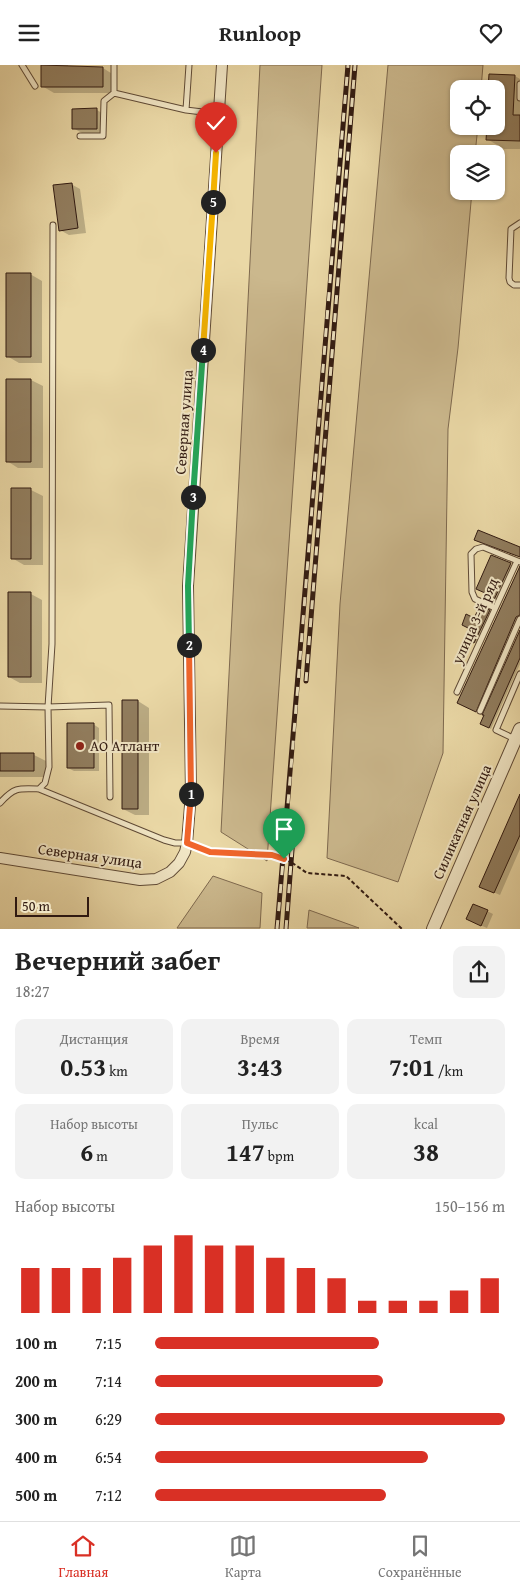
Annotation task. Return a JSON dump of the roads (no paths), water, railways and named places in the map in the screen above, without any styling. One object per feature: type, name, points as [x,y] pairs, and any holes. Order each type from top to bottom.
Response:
[{"type":"street","name":"Северная улица","points":[[0,858],[140,880],[156,879],[170,872],[180,863],[185,852],[191,793],[188,586],[222,65]]},
{"type":"street","name":"Силикатная улица","points":[[433,929],[518,734]]},
{"type":"lane","points":[[22,65],[35,85]]},
{"type":"lane","points":[[114,65],[114,93]]},
{"type":"lane","points":[[186,110],[189,65]]},
{"type":"lane","points":[[520,84],[520,98]]},
{"type":"lane","points":[[114,93],[186,110],[219,114]]},
{"type":"lane","points":[[80,136],[103,136],[104,101],[114,93]]},
{"type":"lane","points":[[520,223],[511,229],[509,278],[510,282],[514,285],[520,285]]},
{"type":"lane","points":[[39,789],[45,783],[48,774],[48,707],[52,644],[53,225]]},
{"type":"lane","points":[[495,608],[475,599],[472,592],[472,554],[476,549],[483,547],[518,562]]},
{"type":"lane","name":"улица 3-й ряд","points":[[457,692],[518,562]]},
{"type":"lane","points":[[480,711],[520,619]]},
{"type":"lane","points":[[518,734],[498,731],[497,728],[520,674]]},
{"type":"lane","points":[[0,706],[109,705],[110,797]]},
{"type":"lane","points":[[0,803],[9,793],[20,788],[39,789],[164,840],[175,843],[187,843]]},
{"type":"railway","points":[[277,929],[348,65]]},
{"type":"railway","points":[[306,681],[355,65]]},
{"type":"railway","points":[[286,929],[294,823]]},
{"type":"place","name":"АО Атлант","points":[[80,746]]}]
